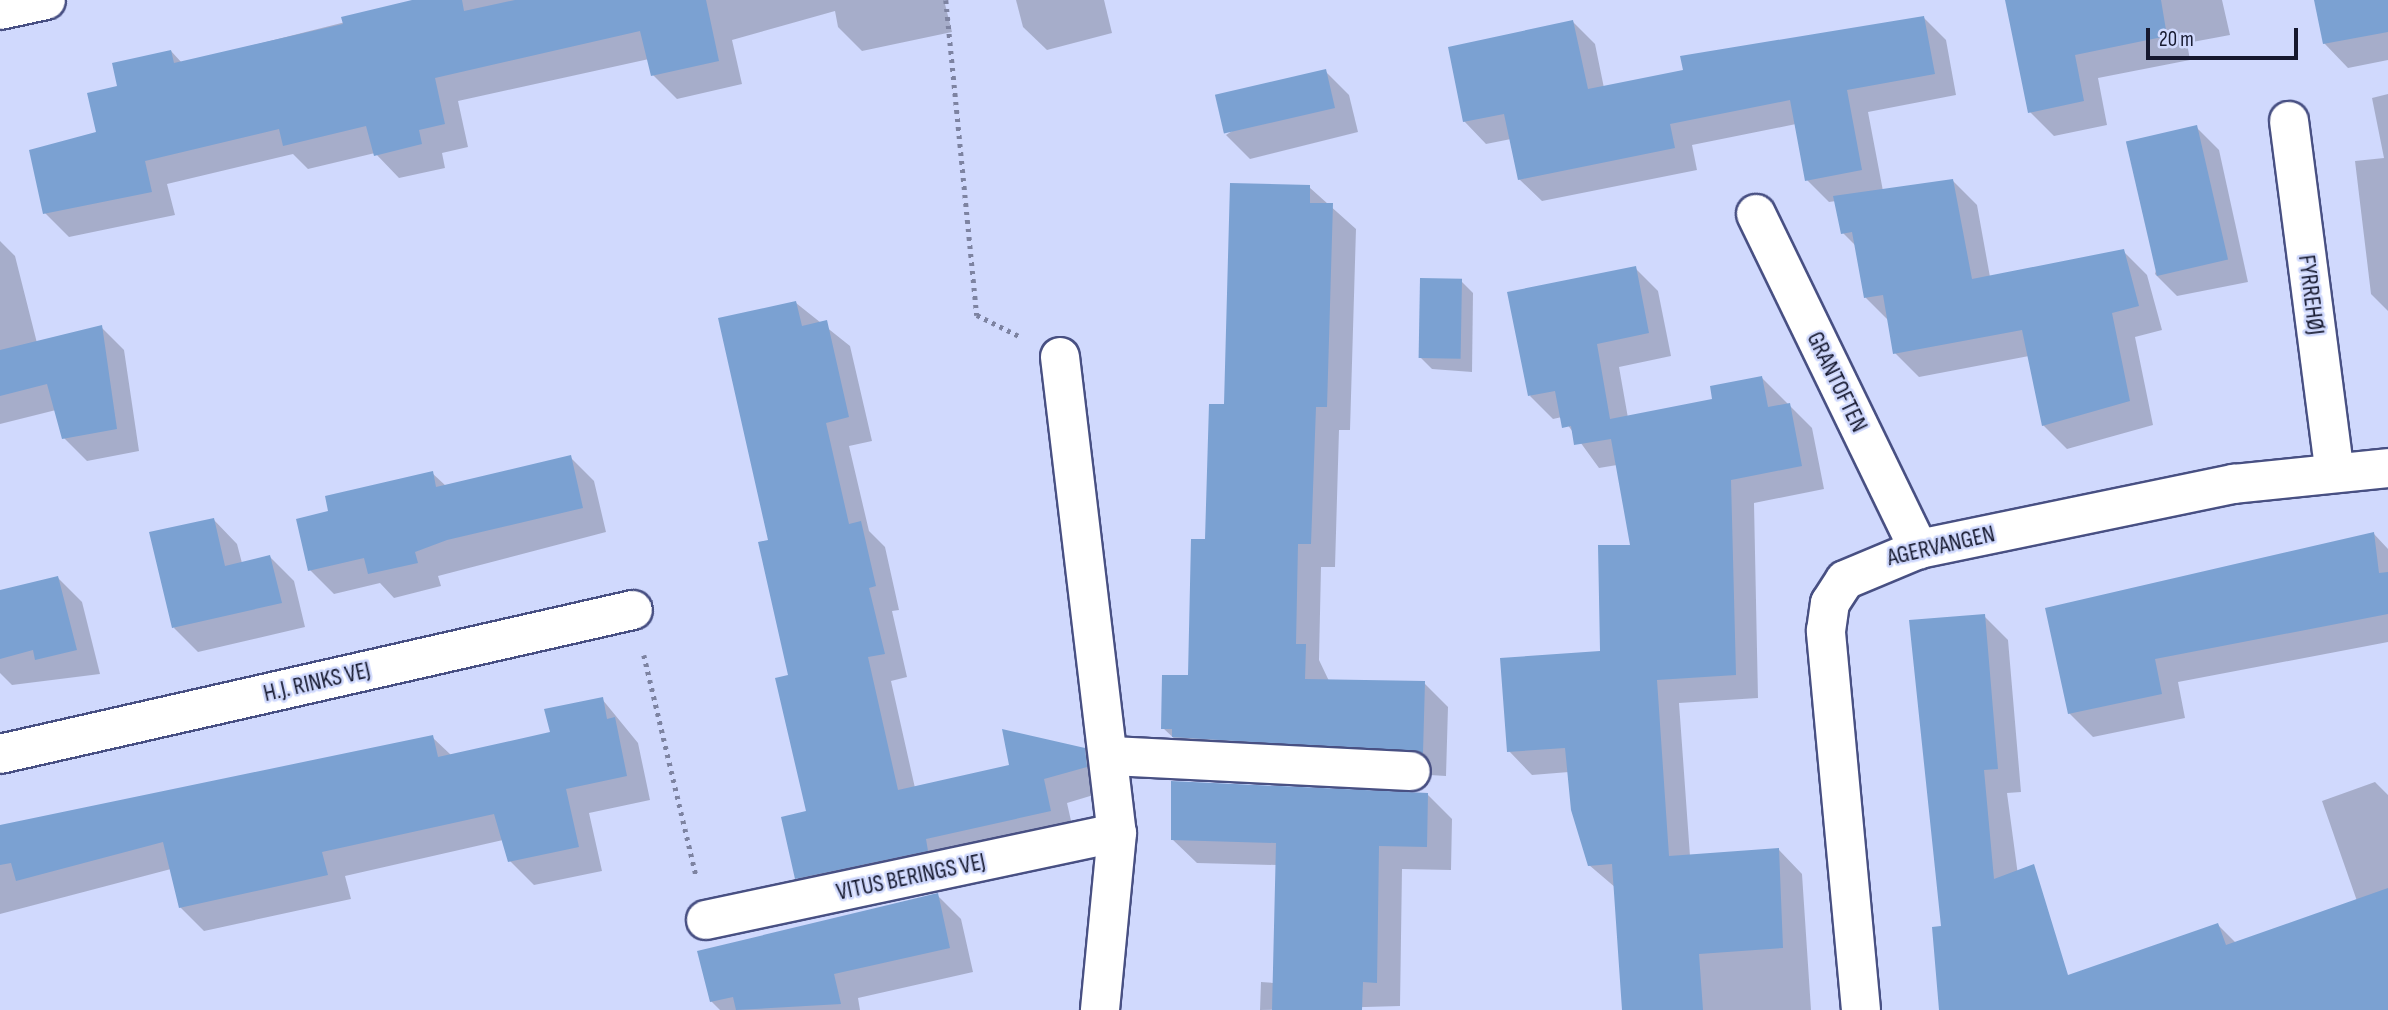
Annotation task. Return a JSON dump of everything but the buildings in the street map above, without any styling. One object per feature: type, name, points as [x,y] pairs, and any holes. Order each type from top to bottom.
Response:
[{"type":"street","points":[[0,10],[46,0]]},
{"type":"street","name":"FYRREHØJ","points":[[2289,121],[2334,469]]},
{"type":"street","name":"GRANTOFTEN","points":[[1756,215],[1919,549]]},
{"type":"street","points":[[1060,357],[1083,577],[1111,757],[1117,833],[1100,1010]]},
{"type":"street","name":"AGERVANGEN","points":[[1861,1010],[1826,631],[1830,603],[1845,580],[1919,549],[2334,469],[2388,468]]},
{"type":"street","name":"H.J. RINKS VEJ","points":[[0,754],[633,610]]},
{"type":"street","points":[[1111,757],[1411,771]]},
{"type":"street","name":"VITUS BERINGS VEJ","points":[[706,920],[1117,833]]},
{"type":"path","points":[[946,0],[977,315],[1060,357]]},
{"type":"path","points":[[633,610],[706,920]]}]
